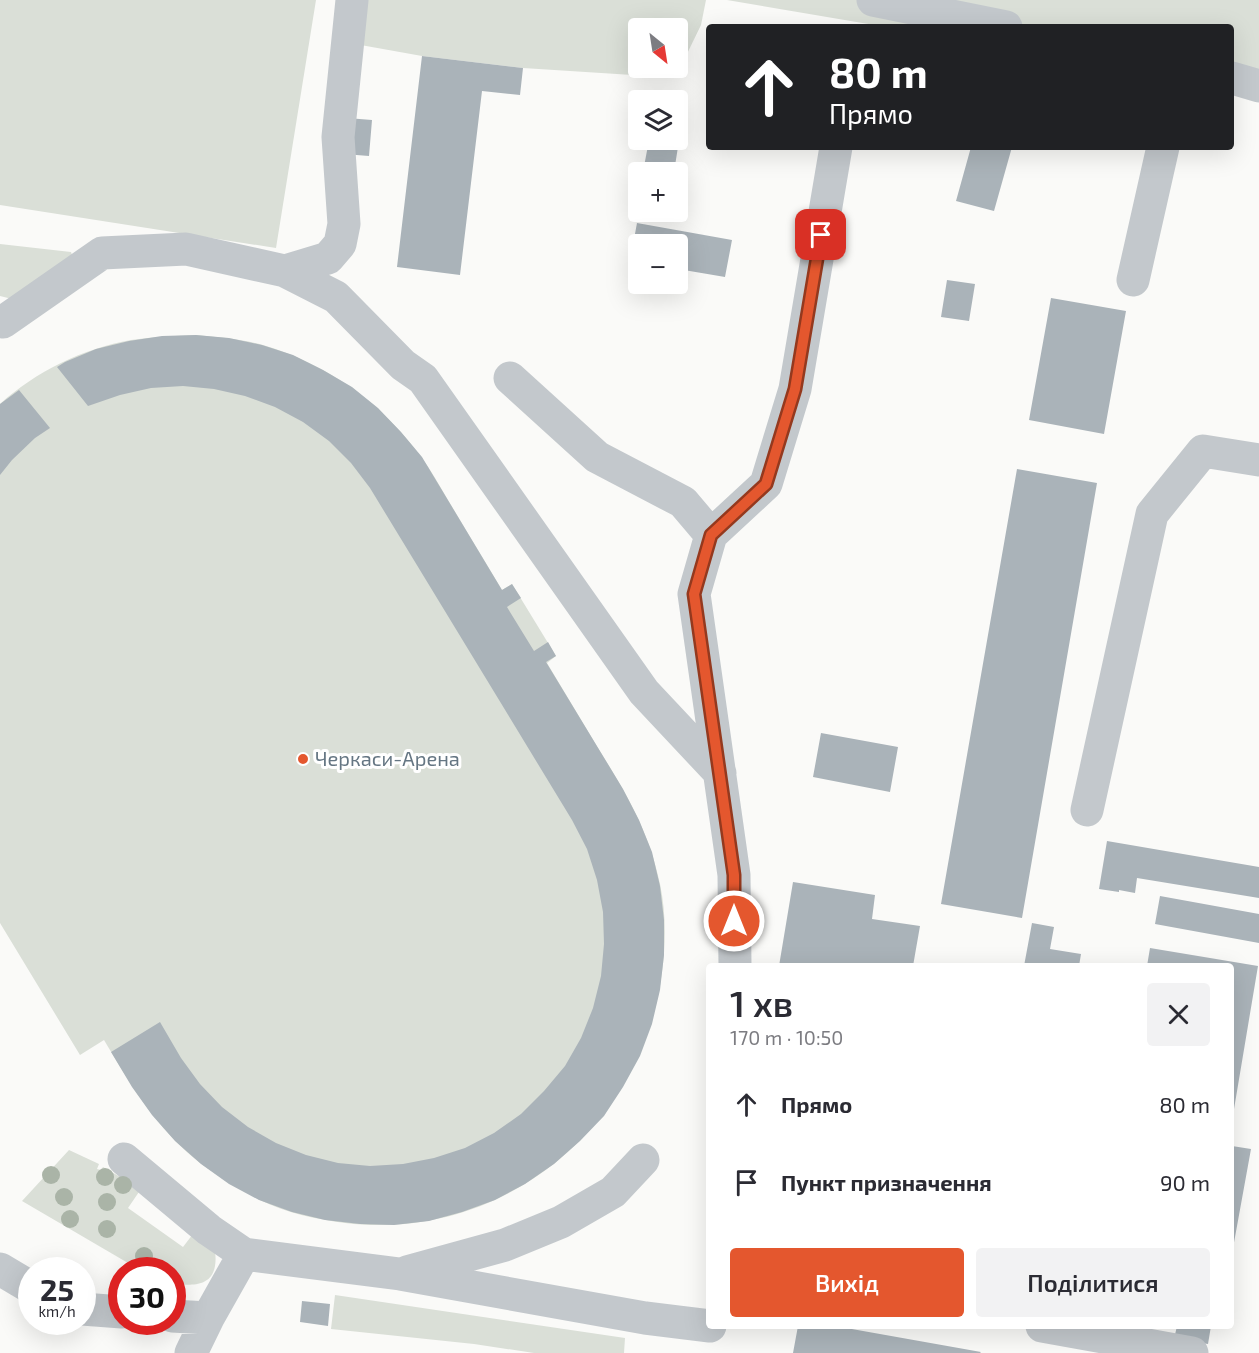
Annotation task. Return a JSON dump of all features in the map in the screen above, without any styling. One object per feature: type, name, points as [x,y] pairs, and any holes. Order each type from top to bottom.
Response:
[{"type":"street","points":[[285,271],[328,258],[340,244],[344,224],[338,137],[352,0]]},
{"type":"street","points":[[873,0],[991,24]]},
{"type":"street","points":[[1234,79],[1259,86]]},
{"type":"street","points":[[735,963],[734,875],[694,594],[711,535],[766,484],[795,389],[835,150]]},
{"type":"street","points":[[1133,280],[1162,150]]},
{"type":"street","points":[[0,321],[3,322],[102,253],[186,249],[285,271],[336,297],[403,365],[423,379],[644,692],[720,773]]},
{"type":"street","points":[[510,378],[597,457],[684,502],[711,535]]},
{"type":"street","points":[[1087,810],[1152,514],[1203,451],[1259,460]]},
{"type":"street","points":[[124,1159],[209,1230],[244,1254],[400,1274],[645,1318],[706,1326]]},
{"type":"street","points":[[400,1274],[505,1245],[561,1222],[613,1192],[644,1160]]},
{"type":"street","points":[[191,1353],[244,1254]]},
{"type":"street","points":[[0,1269],[18,1280]]},
{"type":"street","points":[[186,1317],[208,1318]]},
{"type":"street","points":[[705,1353],[709,1329]]},
{"type":"street","points":[[1059,1329],[1191,1353]]},
{"type":"shaded area","points":[[0,0],[316,0],[276,248],[0,205]]},
{"type":"shaded area","points":[[361,0],[706,0],[701,25],[688,52],[688,18],[628,18],[628,75],[523,68],[422,56],[355,44]]},
{"type":"shaded area","points":[[727,0],[1259,0],[1259,76],[1234,67],[1234,24],[868,24]]},
{"type":"shaded area","points":[[0,244],[71,252],[72,255],[12,299],[0,296]]},
{"type":"shaded area","name":"Черкаси-Арена","points":[[196,335],[255,343],[309,363],[331,375],[371,403],[406,437],[432,472],[502,590],[512,584],[556,656],[547,663],[627,797],[650,847],[662,895],[665,939],[662,972],[649,1028],[627,1079],[595,1125],[555,1163],[509,1193],[458,1214],[403,1224],[345,1223],[323,1220],[270,1205],[211,1170],[184,1149],[158,1121],[135,1090],[104,1040],[80,1055],[0,923],[0,404],[44,372],[78,355],[131,340]]},
{"type":"shaded area","points":[[69,1150],[99,1164],[97,1169],[101,1170],[103,1167],[141,1189],[128,1208],[183,1247],[196,1230],[215,1251],[213,1273],[204,1282],[186,1285],[186,1257],[118,1257],[22,1201]]},
{"type":"shaded area","points":[[335,1295],[625,1338],[624,1353],[534,1353],[474,1344],[331,1329]]},
{"type":"building","points":[[422,56],[523,68],[520,95],[482,91],[460,275],[397,267]]},
{"type":"building","points":[[347,118],[372,120],[369,156],[344,154]]},
{"type":"building","points":[[647,150],[678,150],[676,162],[645,162]]},
{"type":"building","points":[[970,150],[1011,150],[994,211],[956,201]]},
{"type":"building","points":[[637,223],[732,240],[725,277],[688,271],[688,234],[635,234]]},
{"type":"building","points":[[947,280],[975,284],[969,321],[941,317]]},
{"type":"building","points":[[1051,298],[1126,311],[1104,434],[1029,420]]},
{"type":"building","points":[[196,335],[229,338],[293,355],[352,387],[378,408],[401,432],[422,457],[502,590],[512,584],[521,598],[507,607],[534,651],[548,642],[556,656],[546,662],[623,789],[652,852],[660,886],[664,920],[664,955],[660,990],[652,1024],[640,1056],[604,1116],[554,1164],[525,1184],[495,1200],[462,1212],[429,1221],[394,1225],[360,1224],[325,1220],[292,1212],[259,1200],[229,1184],[175,1141],[152,1115],[111,1052],[160,1022],[181,1058],[200,1084],[222,1107],[248,1127],[276,1143],[306,1155],[338,1163],[370,1166],[403,1164],[434,1158],[465,1148],[494,1133],[521,1114],[565,1066],[581,1038],[593,1008],[601,976],[604,944],[603,912],[597,880],[587,849],[572,820],[370,488],[351,463],[329,441],[303,422],[275,407],[245,396],[214,389],[183,386],[151,388],[88,406],[57,367],[96,349],[129,341],[162,336]]},
{"type":"building","points":[[19,390],[50,428],[35,438],[0,475],[0,404]]},
{"type":"building","points":[[1017,469],[1097,483],[1022,918],[941,904]]},
{"type":"building","points":[[821,733],[898,747],[890,792],[813,777]]},
{"type":"building","points":[[1107,841],[1259,867],[1259,898],[1137,878],[1135,893],[1099,889]]},
{"type":"building","points":[[793,882],[875,895],[872,919],[920,926],[914,963],[780,963]]},
{"type":"building","points":[[1160,896],[1259,914],[1259,943],[1155,924]]},
{"type":"building","points":[[1032,923],[1054,927],[1050,949],[1081,954],[1080,963],[1025,963]]},
{"type":"building","points":[[1150,948],[1258,966],[1234,1109],[1234,963],[1148,963]]},
{"type":"building","points":[[1234,1146],[1251,1149],[1234,1242]]},
{"type":"building","points":[[302,1301],[330,1304],[328,1326],[300,1322]]},
{"type":"building","points":[[797,1329],[852,1329],[981,1352],[980,1353],[793,1353]]},
{"type":"building","points":[[1176,1329],[1210,1329],[1208,1344],[1174,1339]]},
{"type":"place","name":"Черкаси-Арена","points":[[303,759]]},
{"type":"route","points":[[734,921],[734,875],[694,594],[711,535],[766,484],[795,389],[821,235]]}]
